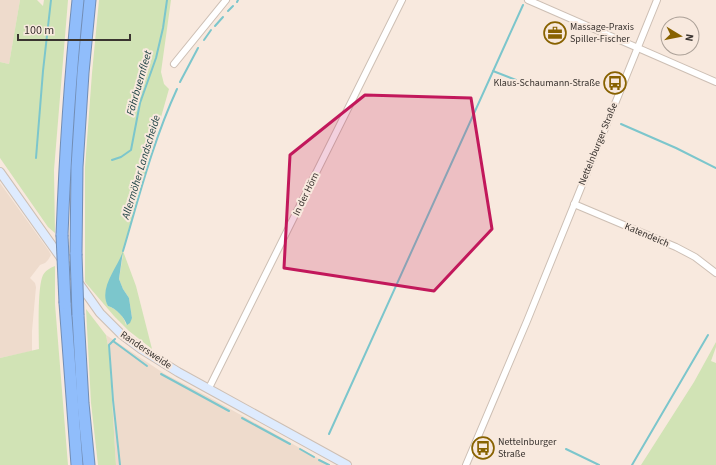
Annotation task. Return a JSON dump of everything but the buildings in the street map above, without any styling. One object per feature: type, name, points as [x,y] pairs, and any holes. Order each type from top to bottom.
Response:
[{"type":"highway","points":[[77,465],[65,303],[62,235],[64,167],[70,72],[78,0]]},
{"type":"highway","points":[[89,465],[83,403],[76,254],[77,167],[83,73],[90,0]]},
{"type":"street","points":[[174,64],[226,0]]},
{"type":"street","name":"In der Hörn","points":[[210,388],[402,0]]},
{"type":"street","points":[[528,0],[716,82]]},
{"type":"street","name":"Nettelnburger Straße","points":[[466,465],[657,0]]},
{"type":"street","name":"Randersweide","points":[[0,172],[95,308],[121,334],[157,360],[347,465]]},
{"type":"street","name":"Katendeich","points":[[574,204],[676,247],[695,257],[716,273]]},
{"type":"highlighted area","points":[[365,95],[471,98],[492,229],[434,291],[284,268],[290,155]]},
{"type":"shaded area","points":[[0,0],[20,0],[9,64],[0,62]]},
{"type":"shaded area","points":[[0,183],[51,255],[45,263],[40,265],[30,278],[35,283],[36,287],[32,331],[32,351],[0,358]]},
{"type":"shaded area","points":[[106,335],[165,374],[330,465],[116,465],[109,351]]},
{"type":"green space","points":[[20,0],[37,0],[43,6],[44,0],[68,0],[54,170],[55,233],[48,227],[0,158],[0,62],[9,64]]},
{"type":"green space","points":[[99,0],[171,0],[161,72],[164,84],[169,89],[123,251],[136,286],[152,349],[129,331],[114,316],[85,282],[85,167]],"holes":[[[123,254],[119,279],[129,298],[132,318],[126,325],[122,316],[108,306],[106,300],[112,274],[120,262]]]},
{"type":"green space","points":[[55,266],[55,304],[68,465],[0,465],[0,358],[39,349],[41,281],[45,272]]},
{"type":"green space","points":[[86,309],[106,335],[109,351],[116,465],[98,465],[91,403]]},
{"type":"green space","points":[[716,342],[716,347],[711,361],[716,363],[716,465],[641,465],[694,382]]},
{"type":"water","points":[[123,251],[119,279],[129,298],[132,318],[130,323],[127,325],[120,314],[108,306],[105,292]]},
{"type":"waterway","points":[[36,158],[43,71],[51,0]]},
{"type":"waterway","name":"Fährbuernfleet","points":[[112,160],[121,157],[131,150],[140,103],[156,58],[163,28],[167,0]]},
{"type":"waterway","points":[[329,434],[523,5]]},
{"type":"waterway","name":"Allermöher Landscheide","points":[[228,11],[233,6]]},
{"type":"waterway","name":"Allermöher Landscheide","points":[[215,26],[223,17]]},
{"type":"waterway","name":"Allermöher Landscheide","points":[[204,40],[211,30]]},
{"type":"waterway","name":"Allermöher Landscheide","points":[[180,82],[198,48]]},
{"type":"waterway","points":[[493,71],[516,80]]},
{"type":"waterway","name":"Allermöher Landscheide","points":[[123,251],[154,149],[168,109],[177,89]]},
{"type":"waterway","points":[[621,124],[676,148],[716,168]]},
{"type":"waterway","points":[[632,465],[708,335]]},
{"type":"waterway","points":[[115,339],[109,345],[120,465]]},
{"type":"waterway","points":[[113,341],[147,366]]},
{"type":"waterway","points":[[161,374],[229,411]]},
{"type":"waterway","points":[[242,418],[290,444]]},
{"type":"waterway","points":[[300,449],[314,457]]},
{"type":"waterway","points":[[566,449],[599,465]]},
{"type":"waterway","points":[[319,460],[329,465]]},
{"type":"place","name":"Massage-Praxis Spiller-Fischer","points":[[555,33]]},
{"type":"place","name":"Klaus-Schaumann-Straße","points":[[615,83]]},
{"type":"place","name":"Nettelnburger Straße","points":[[483,448]]}]
